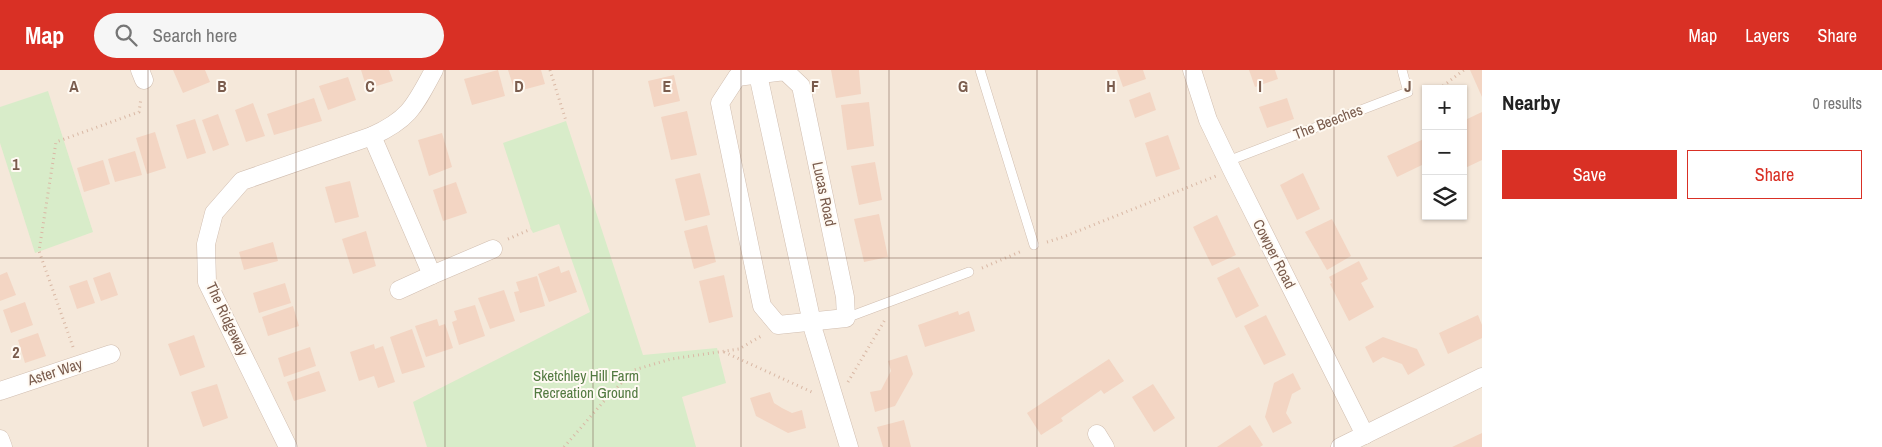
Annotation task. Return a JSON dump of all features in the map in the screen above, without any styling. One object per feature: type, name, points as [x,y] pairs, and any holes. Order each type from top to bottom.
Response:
[{"type":"street","name":"The Ridgeway","points":[[288,447],[208,282],[206,244],[214,213],[242,181],[393,127],[413,108],[434,70]]},
{"type":"street","name":"Cowper Road","points":[[1192,70],[1208,120],[1365,435]]},
{"type":"street","name":"Lucas Road","points":[[778,325],[762,306],[720,103],[737,77],[757,72],[785,71],[802,86],[845,297],[846,318]]},
{"type":"street","points":[[757,72],[812,321],[849,447]]},
{"type":"street","points":[[372,136],[432,275]]},
{"type":"street","points":[[399,290],[493,250]]},
{"type":"street","points":[[778,325],[846,318]]},
{"type":"street","name":"Aster Way","points":[[0,391],[111,354]]},
{"type":"street","points":[[1340,447],[1482,377]]},
{"type":"street","points":[[0,439],[3,447]]},
{"type":"lane","points":[[980,70],[1034,246]]},
{"type":"lane","name":"The Beeches","points":[[1230,166],[1408,92],[1402,70]]},
{"type":"lane","points":[[846,318],[969,272]]},
{"type":"path","points":[[550,70],[566,121]]},
{"type":"path","points":[[1444,85],[1464,70]]},
{"type":"path","points":[[79,364],[39,251],[56,142],[139,112],[142,75]]},
{"type":"path","points":[[969,272],[1034,246],[1063,237],[1230,166]]},
{"type":"path","points":[[493,250],[506,240],[530,229]]},
{"type":"path","points":[[564,447],[634,370],[671,359],[738,349],[778,325]]},
{"type":"shaded area","points":[[0,70],[1482,70],[1482,447],[0,447]]},
{"type":"green space","points":[[48,91],[93,232],[35,253],[0,143],[0,107]]},
{"type":"green space","name":"Sketchley Hill Farm Recreation Ground","points":[[566,121],[643,355],[717,348],[726,383],[682,397],[696,447],[427,447],[413,402],[590,312],[559,224],[533,233],[503,143]]},
{"type":"building","points":[[173,70],[205,70],[210,82],[183,93]]},
{"type":"building","points":[[361,70],[389,70],[393,81],[367,89]]},
{"type":"building","points":[[498,70],[505,96],[472,105],[464,79]]},
{"type":"building","points":[[508,70],[541,70],[545,84],[515,92]]},
{"type":"building","points":[[831,70],[859,70],[861,94],[836,98]]},
{"type":"building","points":[[1117,70],[1143,70],[1146,79],[1123,87]]},
{"type":"building","points":[[1249,70],[1275,70],[1278,79],[1255,87]]},
{"type":"building","points":[[1470,70],[1482,70],[1482,97]]},
{"type":"building","points":[[674,75],[680,101],[654,107],[648,81]]},
{"type":"building","points":[[348,77],[356,100],[328,110],[319,86]]},
{"type":"building","points":[[1150,92],[1156,110],[1135,118],[1129,100]]},
{"type":"building","points":[[314,98],[322,121],[274,135],[267,114]]},
{"type":"building","points":[[1287,98],[1294,119],[1267,128],[1259,107]]},
{"type":"building","points":[[869,102],[874,146],[847,150],[841,105]]},
{"type":"building","points":[[253,103],[265,136],[246,142],[235,110]]},
{"type":"building","points":[[687,111],[697,155],[671,160],[661,117]]},
{"type":"building","points":[[1482,112],[1482,160],[1467,167],[1467,130],[1467,119]]},
{"type":"building","points":[[218,114],[229,145],[213,151],[202,120]]},
{"type":"building","points":[[195,119],[206,153],[187,159],[176,125]]},
{"type":"building","points":[[155,132],[166,168],[147,174],[136,138]]},
{"type":"building","points":[[442,133],[452,167],[429,176],[418,140]]},
{"type":"building","points":[[1168,135],[1180,169],[1156,177],[1145,143]]},
{"type":"building","points":[[1422,140],[1422,165],[1397,177],[1387,156]]},
{"type":"building","points":[[135,151],[142,175],[115,182],[108,159]]},
{"type":"building","points":[[103,160],[110,184],[84,192],[77,168]]},
{"type":"building","points":[[875,162],[882,200],[859,205],[851,166]]},
{"type":"building","points":[[700,173],[710,215],[685,221],[675,179]]},
{"type":"building","points":[[1303,173],[1320,209],[1297,220],[1280,185]]},
{"type":"building","points":[[350,181],[359,217],[335,223],[325,187]]},
{"type":"building","points":[[456,182],[467,213],[443,221],[433,190]]},
{"type":"building","points":[[879,214],[888,257],[864,262],[854,219]]},
{"type":"building","points":[[1217,215],[1236,255],[1212,266],[1193,227]]},
{"type":"building","points":[[1332,219],[1351,256],[1327,270],[1305,232]]},
{"type":"building","points":[[707,225],[716,262],[694,269],[684,231]]},
{"type":"building","points":[[366,231],[376,266],[353,274],[342,239]]},
{"type":"building","points":[[273,242],[278,261],[244,270],[239,252]]},
{"type":"building","points":[[1359,261],[1368,279],[1361,283],[1374,307],[1349,321],[1330,284],[1332,283],[1329,277]]},
{"type":"building","points":[[559,266],[561,273],[569,270],[577,292],[549,302],[538,274]]},
{"type":"building","points":[[1239,267],[1259,306],[1236,318],[1217,278]]},
{"type":"building","points":[[7,272],[16,295],[0,301],[0,275]]},
{"type":"building","points":[[110,272],[118,295],[101,301],[93,278]]},
{"type":"building","points":[[724,275],[733,317],[709,323],[699,281]]},
{"type":"building","points":[[537,276],[545,306],[520,313],[514,292],[519,291],[516,282]]},
{"type":"building","points":[[87,280],[95,303],[77,309],[69,286]]},
{"type":"building","points":[[285,283],[291,303],[259,313],[253,293]]},
{"type":"building","points":[[504,290],[515,321],[490,329],[478,298]]},
{"type":"building","points":[[25,302],[33,325],[11,333],[3,310]]},
{"type":"building","points":[[475,305],[485,336],[459,345],[452,322],[457,320],[454,311]]},
{"type":"building","points":[[293,306],[299,326],[268,336],[262,317]]},
{"type":"building","points":[[958,311],[959,315],[969,311],[975,331],[925,347],[918,325]]},
{"type":"building","points":[[1266,315],[1286,355],[1264,365],[1244,326]]},
{"type":"building","points":[[1478,315],[1482,325],[1482,338],[1448,354],[1439,333]]},
{"type":"building","points":[[437,319],[439,326],[445,324],[453,348],[426,357],[415,326]]},
{"type":"building","points":[[412,329],[425,367],[402,374],[390,337]]},
{"type":"building","points":[[38,333],[46,356],[25,363],[18,340]]},
{"type":"building","points":[[194,335],[205,367],[180,376],[168,344]]},
{"type":"building","points":[[1383,337],[1417,349],[1425,365],[1408,375],[1402,364],[1383,357],[1373,363],[1365,347]]},
{"type":"building","points":[[374,344],[375,349],[383,346],[395,382],[378,388],[374,376],[359,381],[350,352]]},
{"type":"building","points":[[310,347],[316,366],[284,377],[278,358]]},
{"type":"building","points":[[907,355],[913,374],[895,406],[875,412],[870,392],[881,390],[891,371],[888,361]]},
{"type":"building","points":[[1109,359],[1124,381],[1104,394],[1101,390],[1061,418],[1063,421],[1041,435],[1027,413]]},
{"type":"building","points":[[319,371],[326,391],[294,401],[287,382]]},
{"type":"building","points":[[1293,373],[1301,389],[1292,394],[1286,413],[1292,423],[1273,433],[1265,417],[1274,383]]},
{"type":"building","points":[[217,384],[228,418],[203,427],[191,392]]},
{"type":"building","points":[[1153,384],[1175,418],[1154,432],[1132,397]]},
{"type":"building","points":[[770,392],[774,403],[782,408],[792,413],[802,410],[806,428],[788,433],[756,416],[750,398]]},
{"type":"building","points":[[904,420],[911,447],[883,447],[877,427]]},
{"type":"building","points":[[1250,425],[1263,445],[1260,447],[1217,447]]},
{"type":"building","points":[[1482,433],[1482,447],[1452,447],[1465,441]]}]
